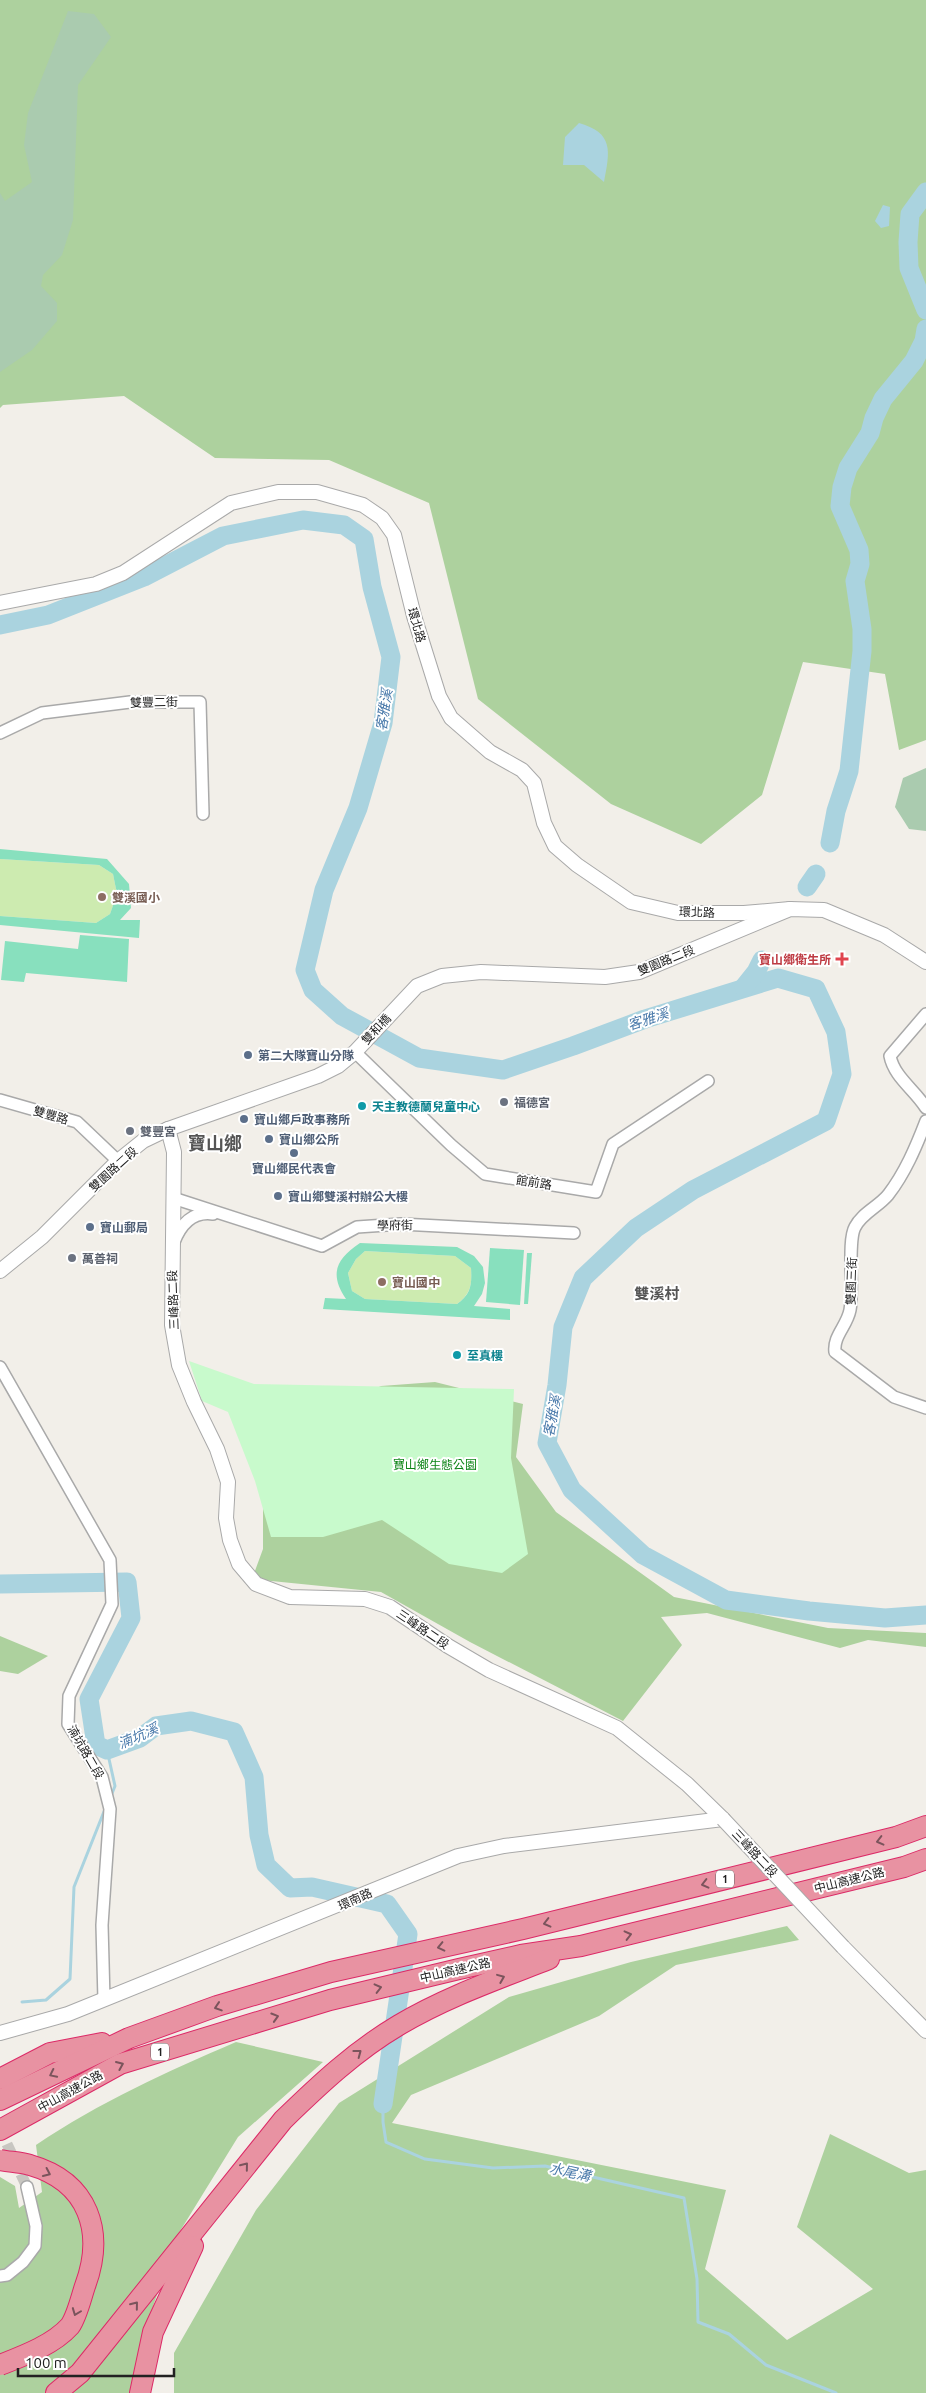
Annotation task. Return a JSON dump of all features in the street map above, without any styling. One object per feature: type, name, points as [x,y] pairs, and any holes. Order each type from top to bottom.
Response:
[{"type":"highway","name":"中山高速公路","points":[[0,2100],[129,2038],[218,2006],[331,1972],[523,1929],[896,1837],[926,1826]]},
{"type":"highway","name":"中山高速公路","points":[[0,2130],[120,2064],[330,2000],[521,1955],[580,1946],[904,1867],[926,1859]]},
{"type":"highway","points":[[56,2393],[80,2373],[283,2120],[320,2084],[360,2051],[398,2025],[447,2000],[580,1946]]},
{"type":"highway","points":[[0,2079],[50,2053],[129,2038]]},
{"type":"highway","points":[[0,2160],[30,2165],[58,2178],[80,2195],[91,2220],[94,2239],[90,2273],[70,2325],[27,2354],[0,2365]]},
{"type":"highway","points":[[140,2393],[153,2332],[164,2305],[214,2204]]},
{"type":"street","name":"環北路","points":[[0,603],[96,584],[123,572],[188,529],[232,503],[278,492],[317,492],[363,505],[382,518],[394,535],[414,616],[439,696],[450,718],[490,752],[522,770],[534,783],[544,823],[555,846],[577,865],[631,902],[678,912],[744,913],[790,909]]},
{"type":"street","name":"雙豐二街","points":[[0,733],[42,713],[130,702],[200,702],[203,814]]},
{"type":"street","name":"雙園路二段","points":[[396,1007],[418,986],[442,976],[481,972],[605,977],[639,972],[790,909],[824,910],[884,935],[926,962]]},
{"type":"street","name":"雙和橋","points":[[355,1052],[396,1007]]},
{"type":"street","points":[[926,1014],[890,1056],[891,1064],[897,1074],[926,1108]]},
{"type":"street","name":"雙園路二段","points":[[0,1271],[42,1237],[118,1161],[143,1141],[168,1130],[318,1076],[338,1066],[355,1052]]},
{"type":"street","name":"館前路","points":[[355,1052],[450,1145],[484,1174],[596,1192],[613,1144],[708,1080]]},
{"type":"street","name":"雙豐路","points":[[0,1100],[77,1122],[118,1161]]},
{"type":"street","name":"雙園三街","points":[[926,1121],[901,1176],[886,1197],[860,1219],[854,1228],[851,1242],[853,1273],[851,1306],[848,1320],[834,1344],[835,1352],[894,1397],[926,1408]]},
{"type":"street","name":"三峰路二段","points":[[168,1130],[174,1152],[172,1326],[180,1364],[228,1482],[226,1518],[230,1540],[239,1564],[256,1584],[290,1597],[365,1598],[390,1607],[448,1646],[489,1670],[617,1728],[688,1784],[723,1818],[843,1947],[926,2031]]},
{"type":"street","name":"學府街","points":[[173,1198],[322,1246],[357,1227],[401,1224],[574,1233]]},
{"type":"street","name":"學府街","points":[[172,1246],[178,1231],[189,1218],[204,1213],[226,1216]]},
{"type":"street","name":"湳坑路二段","points":[[0,1367],[110,1560],[112,1604],[69,1696],[68,1724],[102,1777],[110,1809],[102,1925],[104,2000]]},
{"type":"street","name":"環南路","points":[[0,2033],[68,2014],[458,1856],[504,1846],[723,1818]]},
{"type":"street","points":[[0,2276],[7,2275],[23,2262],[35,2246],[36,2226],[27,2187]]},
{"type":"green space","points":[[0,0],[926,0],[926,740],[899,750],[885,674],[803,662],[762,795],[701,844],[611,804],[478,699],[429,503],[329,460],[215,458],[124,396],[3,405],[0,408]]},
{"type":"green space","points":[[68,11],[94,14],[111,37],[78,85],[73,220],[62,255],[43,275],[41,286],[57,303],[57,321],[32,350],[0,372],[0,193],[5,201],[32,182],[24,145],[28,113]]},
{"type":"green space","points":[[926,768],[926,831],[909,829],[895,807],[903,778]]},
{"type":"green space","points":[[0,849],[107,859],[129,884],[131,908],[120,920],[140,920],[139,938],[0,925],[0,916],[96,923],[110,914],[117,894],[113,874],[99,865],[0,859]]},
{"type":"green space","points":[[0,859],[99,865],[113,874],[117,894],[110,914],[96,923],[0,916]]},
{"type":"green space","points":[[80,935],[129,939],[127,982],[26,973],[24,982],[1,980],[5,941],[78,949]]},
{"type":"green space","points":[[360,1243],[457,1247],[474,1256],[483,1267],[485,1283],[482,1294],[474,1306],[510,1309],[510,1320],[323,1309],[325,1298],[346,1299],[338,1282],[337,1275],[341,1261]],"holes":[[[365,1251],[455,1256],[471,1268],[470,1289],[457,1304],[365,1299],[352,1291],[348,1273],[356,1259]]]},
{"type":"green space","points":[[490,1248],[524,1250],[520,1305],[486,1302]]},
{"type":"green space","points":[[365,1251],[455,1256],[471,1268],[470,1288],[457,1304],[365,1299],[352,1291],[348,1273],[356,1259]]},
{"type":"green space","points":[[527,1253],[532,1253],[528,1304],[524,1304]]},
{"type":"green space","name":"寶山鄉生態公園","points":[[189,1361],[254,1384],[514,1389],[511,1458],[528,1554],[502,1573],[449,1564],[382,1520],[323,1537],[271,1537],[255,1481],[228,1412],[202,1401]]},
{"type":"green space","points":[[435,1382],[523,1404],[516,1457],[556,1512],[674,1597],[828,1628],[926,1633],[926,1647],[868,1640],[840,1648],[707,1613],[661,1617],[682,1645],[623,1721],[470,1642],[381,1592],[252,1579],[263,1549],[263,1462],[344,1402],[381,1386]]},
{"type":"green space","points":[[0,1636],[48,1656],[18,1674],[0,1671]]},
{"type":"green space","points":[[787,1926],[799,1940],[676,1965],[599,2016],[411,2095],[392,2123],[726,2190],[705,2269],[787,2340],[873,2289],[797,2227],[830,2134],[909,2173],[926,2170],[926,2393],[174,2393],[174,2353],[256,2210],[339,2103],[509,1997],[631,1962]]},
{"type":"green space","points":[[236,2042],[323,2062],[238,2137],[177,2236],[144,2333],[132,2393],[0,2393],[0,2177],[15,2186],[19,2208],[42,2192],[36,2145],[109,2101]]},
{"type":"water","points":[[579,123],[599,132],[607,145],[608,161],[604,182],[584,165],[563,165],[565,137]]},
{"type":"water","points":[[883,205],[890,207],[889,226],[881,228],[875,221]]},
{"type":"waterway","points":[[926,192],[910,214],[908,242],[909,268],[926,310]]},
{"type":"waterway","points":[[830,843],[836,811],[849,771],[862,651],[862,629],[855,581],[860,564],[859,550],[840,506],[842,487],[848,468],[870,433],[874,418],[883,399],[914,361],[924,341],[926,329]]},
{"type":"waterway","name":"客雅溪","points":[[0,625],[48,615],[144,577],[223,536],[303,520],[344,525],[364,539],[372,587],[391,657],[383,723],[358,808],[324,890],[305,970],[313,990],[342,1016],[419,1058],[503,1070],[645,1019],[778,978],[816,989],[836,1032],[842,1074],[826,1121],[693,1190],[636,1228],[583,1278],[563,1327],[557,1385],[547,1443],[572,1490],[643,1555],[726,1600],[809,1611],[885,1618],[926,1615]]},
{"type":"waterway","points":[[807,887],[816,874]]},
{"type":"waterway","points":[[744,987],[756,972],[762,960]]},
{"type":"waterway","name":"湳坑溪","points":[[0,1584],[127,1582],[131,1618],[89,1699],[96,1745],[107,1750],[140,1738],[156,1726],[191,1721],[234,1732],[254,1777],[259,1835],[266,1865],[290,1888],[312,1887],[387,1904],[408,1934],[383,2104]]},
{"type":"waterway","points":[[107,1750],[115,1786],[111,1796]]},
{"type":"waterway","points":[[22,2002],[46,2000],[70,1979],[74,1887],[105,1809]]},
{"type":"waterway","name":"水尾溝","points":[[383,2104],[386,2142],[425,2159],[493,2168],[545,2166],[684,2198],[697,2279],[698,2322],[729,2334],[766,2365],[836,2393]]},
{"type":"tunnel","points":[[0,2129],[27,2187]]},
{"type":"place","name":"雙溪國小","points":[[102,897]]},
{"type":"place","name":"寶山鄉衛生所","points":[[842,959]]},
{"type":"place","name":"第二大隊寶山分隊","points":[[248,1055]]},
{"type":"place","name":"福德宮","points":[[504,1102]]},
{"type":"place","name":"天主教德蘭兒童中心","points":[[362,1106]]},
{"type":"place","name":"寶山鄉戶政事務所","points":[[244,1119]]},
{"type":"place","name":"雙豐宮","points":[[130,1131]]},
{"type":"place","name":"寶山鄉公所","points":[[269,1139]]},
{"type":"place","name":"寶山鄉民代表會","points":[[294,1153]]},
{"type":"place","name":"寶山鄉雙溪村辦公大樓","points":[[278,1196]]},
{"type":"place","name":"寶山郵局","points":[[90,1227]]},
{"type":"place","name":"萬善祠","points":[[72,1258]]},
{"type":"place","name":"寶山國中","points":[[382,1282]]},
{"type":"place","name":"至真樓","points":[[457,1355]]},
{"type":"district","name":"寶山鄉","points":[[215,1143]]},
{"type":"district","name":"雙溪村","points":[[657,1293]]}]
